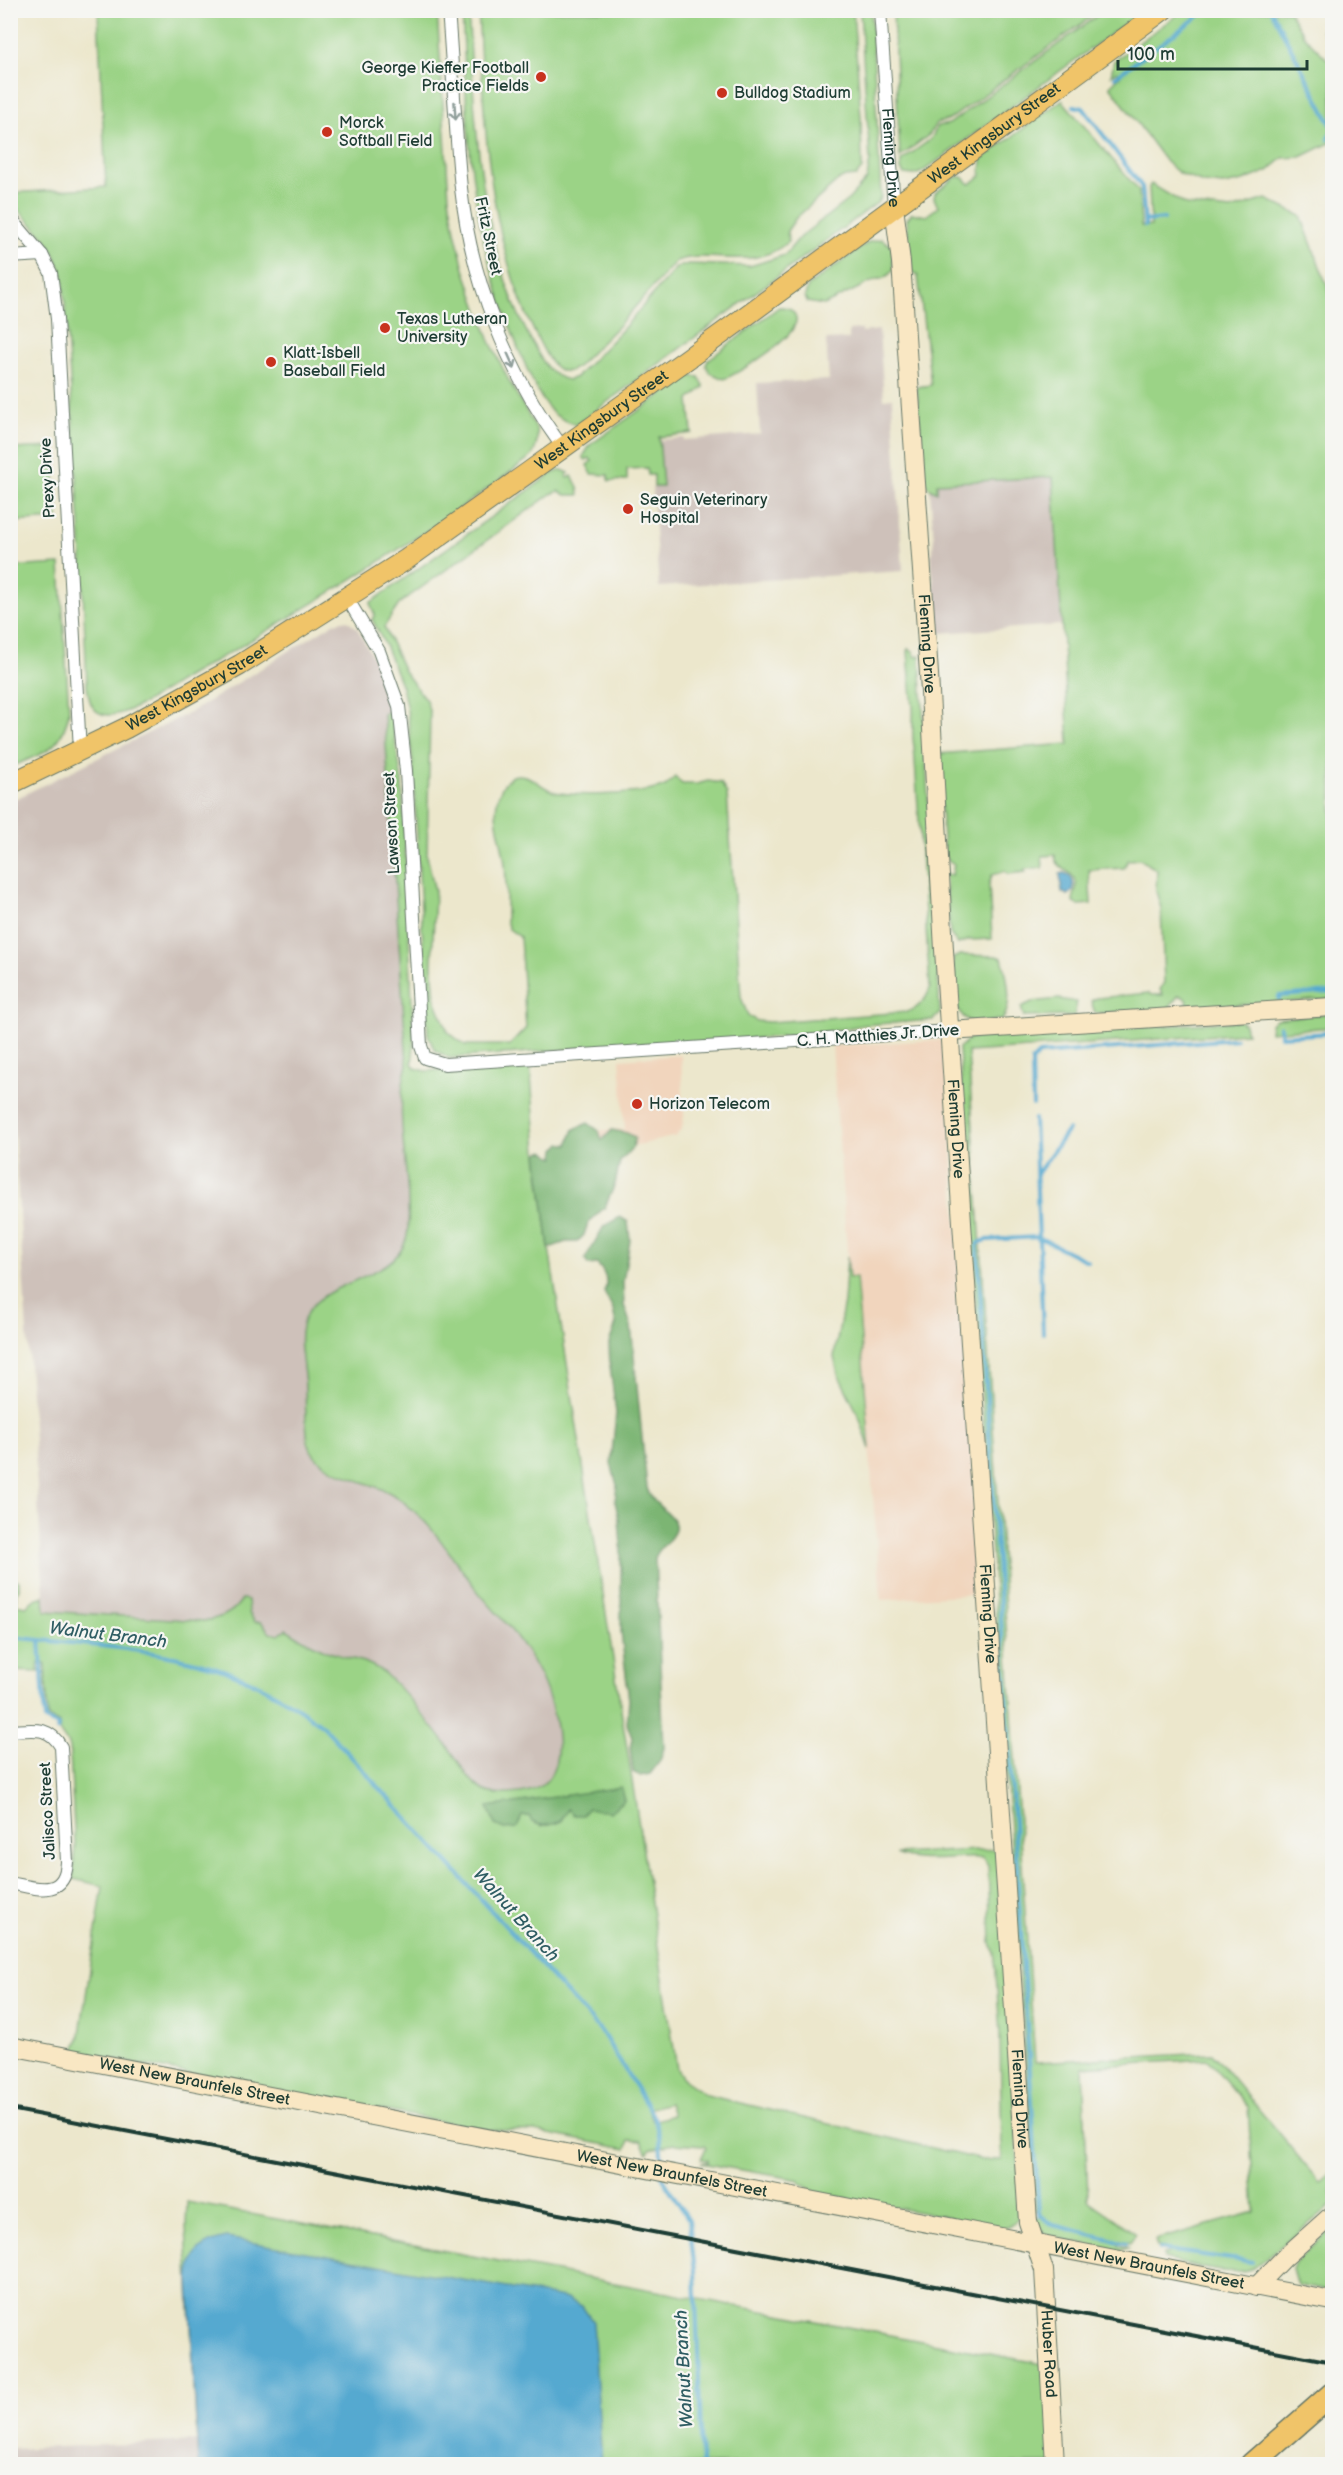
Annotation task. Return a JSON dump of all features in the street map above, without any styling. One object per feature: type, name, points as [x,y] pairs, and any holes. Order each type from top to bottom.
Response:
[{"type":"highway","points":[[1252,2464],[1332,2394]]},
{"type":"main road","name":"West Kingsbury Street","points":[[10,784],[80,751],[240,665],[450,530],[1163,10]]},
{"type":"street","name":"Fritz Street","points":[[448,10],[461,189],[476,265],[491,314],[522,384],[541,417],[563,448]]},
{"type":"street","name":"Fleming Drive","points":[[880,10],[894,207],[903,286],[949,1032],[1029,2222],[1037,2245]]},
{"type":"street","name":"Prexy Drive","points":[[10,217],[42,255],[51,273],[57,319],[80,751]]},
{"type":"street","points":[[10,257],[42,255]]},
{"type":"street","name":"Lawson Street","points":[[347,598],[379,651],[399,706],[406,771],[421,1046],[425,1058]]},
{"type":"street","name":"C. H. Matthies Jr. Drive","points":[[425,1058],[445,1064],[1332,1007]]},
{"type":"street","name":"Jalisco Street","points":[[10,1731],[39,1730],[52,1734],[62,1753],[68,1862],[64,1878],[57,1886],[44,1889],[10,1883]]},
{"type":"street","name":"West New Braunfels Street","points":[[10,2046],[1332,2301]]},
{"type":"street","points":[[1256,2287],[1332,2215]]},
{"type":"street","name":"Huber Road","points":[[1037,2245],[1044,2270],[1055,2464]]},
{"type":"shaded area","points":[[862,329],[862,332],[879,330],[884,399],[892,398],[903,571],[659,587],[652,487],[663,486],[659,440],[760,434],[757,383],[829,380],[826,340],[849,339],[849,330]]},
{"type":"shaded area","points":[[1053,477],[1061,625],[939,633],[937,606],[933,600],[931,558],[934,540],[930,489],[937,491],[936,483]]},
{"type":"shaded area","points":[[347,620],[357,628],[383,676],[396,734],[414,1046],[412,1063],[415,1068],[426,1071],[530,1064],[538,1165],[549,1248],[633,1793],[486,1817],[204,1621],[45,1611],[13,1115],[11,1114],[11,801],[193,711],[334,623]]},
{"type":"shaded area","points":[[940,1040],[945,1046],[981,1594],[881,1600],[856,1278],[849,1278],[832,1046]]},
{"type":"shaded area","points":[[681,1055],[684,1116],[682,1128],[676,1136],[634,1146],[625,1153],[620,1161],[615,1184],[605,1207],[588,1223],[584,1235],[577,1242],[566,1242],[549,1248],[589,1131],[625,1129],[620,1059]]},
{"type":"shaded area","points":[[197,2441],[198,2464],[11,2464],[11,2449]]},
{"type":"green space","points":[[893,10],[1099,11],[949,120],[936,123],[930,134],[900,157]]},
{"type":"green space","points":[[1105,10],[1142,11],[922,172],[914,175],[904,174],[901,161],[931,139],[938,126],[949,124]]},
{"type":"green space","points":[[1184,10],[1289,11],[1304,36],[1332,64],[1332,142],[1301,157],[1283,158],[1268,171],[1243,181],[1223,185],[1203,183],[1179,173],[1166,162],[1110,86],[1120,76],[1117,71],[1111,75],[1114,61]]},
{"type":"green space","points":[[98,11],[437,11],[449,198],[464,269],[489,339],[509,381],[537,430],[536,446],[532,456],[450,515],[322,598],[151,700],[118,714],[109,715],[95,710],[90,701],[87,686],[81,540],[63,276],[47,240],[10,201],[11,193],[106,187]]},
{"type":"green space","points":[[462,11],[468,11],[482,180],[500,263],[514,303],[539,355],[550,371],[562,378],[569,380],[576,377],[622,330],[676,268],[688,264],[750,266],[785,255],[800,237],[849,199],[867,179],[870,160],[860,11],[871,11],[881,197],[877,203],[576,425],[552,412],[533,382],[506,315],[485,247],[471,162]]},
{"type":"green space","points":[[478,11],[853,11],[861,118],[862,169],[856,176],[839,180],[796,218],[787,231],[788,242],[774,251],[747,258],[705,257],[676,261],[618,326],[577,367],[571,371],[560,370],[547,356],[523,306],[509,265],[499,224],[487,139]]},
{"type":"green space","points":[[1332,11],[1332,46],[1322,30]]},
{"type":"green space","points":[[1062,100],[1139,191],[1141,226],[1151,226],[1149,187],[1151,184],[1186,205],[1231,210],[1266,199],[1301,216],[1332,299],[1332,999],[1190,1008],[1185,998],[1179,995],[1170,1006],[1173,1010],[1095,1013],[1091,1001],[1097,998],[1149,993],[1163,995],[1160,990],[1164,982],[1161,908],[1156,891],[1157,870],[1140,859],[1128,860],[1124,868],[1089,870],[1091,904],[1078,905],[1073,902],[1076,882],[1071,874],[1058,864],[1055,855],[1042,856],[1043,868],[1025,869],[1025,872],[1008,874],[1005,871],[992,875],[989,884],[992,939],[969,940],[958,944],[950,934],[945,874],[952,875],[954,865],[944,856],[938,754],[1069,744],[1053,477],[937,483],[937,492],[928,487],[923,477],[917,387],[931,385],[918,276],[911,270],[907,219],[912,213],[926,216],[938,207],[934,198],[935,193],[956,177],[963,177],[970,184],[981,176],[982,159]]},
{"type":"green space","points":[[881,239],[892,246],[893,270],[888,275],[824,305],[807,302],[805,296],[808,286],[869,242]]},
{"type":"green space","points":[[779,307],[792,311],[795,315],[795,323],[781,342],[756,361],[724,379],[710,373],[706,365],[708,360]]},
{"type":"green space","points":[[688,376],[699,377],[704,387],[689,400],[692,433],[659,437],[663,487],[654,487],[654,475],[648,475],[647,468],[627,469],[627,480],[609,481],[608,475],[592,474],[587,465],[592,461],[583,457],[590,445]]},
{"type":"green space","points":[[53,447],[58,519],[11,522],[11,449]]},
{"type":"green space","points":[[562,470],[569,473],[566,476],[568,478],[572,476],[578,487],[579,495],[566,495],[559,491],[551,494],[400,603],[384,627],[404,671],[426,700],[430,713],[427,856],[435,892],[432,965],[435,999],[448,1032],[465,1045],[510,1045],[526,1028],[520,937],[509,929],[506,921],[506,873],[496,810],[499,795],[505,783],[513,776],[519,775],[530,778],[550,790],[565,794],[611,794],[655,789],[665,786],[675,777],[682,784],[708,781],[721,783],[727,794],[741,997],[748,1016],[757,1021],[770,1022],[907,1012],[918,1006],[930,988],[908,649],[913,651],[916,657],[920,656],[940,1013],[933,1020],[863,1025],[821,1033],[685,1044],[655,1043],[449,1058],[435,1050],[428,1035],[413,764],[407,709],[402,687],[372,619],[375,615],[370,603],[553,473]]},
{"type":"green space","points":[[60,564],[69,712],[66,725],[56,743],[49,749],[11,767],[11,567]]},
{"type":"green space","points":[[390,710],[402,781],[414,1046],[412,1063],[415,1068],[426,1071],[530,1064],[538,1165],[549,1248],[677,2069],[684,2080],[706,2095],[983,2160],[1002,2160],[1000,2034],[995,1958],[991,1942],[988,1866],[982,1858],[928,1860],[896,1854],[998,1849],[1021,2207],[1017,2219],[1010,2225],[1002,2228],[815,2192],[800,2183],[800,2180],[701,2163],[708,2162],[708,2160],[701,2159],[706,2148],[704,2146],[674,2144],[650,2149],[647,2153],[641,2141],[629,2140],[626,2149],[534,2131],[488,2130],[74,2052],[79,2040],[103,1886],[73,1879],[75,1845],[70,1753],[68,1744],[59,1731],[60,1724],[48,1718],[45,1664],[39,1663],[40,1672],[11,1671],[10,1571],[14,1571],[15,1579],[19,1581],[15,1604],[26,1606],[44,1596],[45,1611],[204,1621],[226,1615],[242,1599],[248,1600],[249,1613],[255,1622],[261,1622],[270,1632],[279,1635],[286,1629],[324,1650],[379,1669],[427,1719],[473,1781],[487,1792],[519,1793],[538,1787],[550,1776],[556,1759],[555,1719],[549,1699],[535,1666],[517,1637],[480,1594],[419,1515],[392,1494],[330,1468],[312,1452],[308,1441],[301,1350],[301,1332],[306,1315],[315,1303],[328,1294],[388,1264],[399,1253],[408,1230],[408,1198],[402,1130],[402,1096],[407,1065],[384,714]],"holes":[[[624,1800],[588,1808],[568,1809],[561,1821],[541,1826],[529,1816],[522,1816]],[[669,2103],[673,2115],[653,2121],[648,2109]]]},
{"type":"green space","points":[[960,955],[1002,958],[1009,998],[1006,1014],[1002,1020],[973,1022],[965,1019],[960,1012],[955,995],[953,958]]},
{"type":"green space","points":[[1058,999],[1077,1002],[1074,1016],[1024,1017],[1021,1007],[1032,1002]]},
{"type":"green space","points":[[1332,1013],[1332,1027],[1270,1032],[1271,1024],[1276,1019]]},
{"type":"green space","points":[[1240,1021],[1245,1025],[1247,1033],[968,1052],[1035,2062],[1212,2053],[1320,2183],[1332,2173],[1332,2205],[1255,2267],[1235,2272],[1163,2259],[1168,2249],[1157,2247],[1155,2240],[1255,2212],[1248,2107],[1207,2059],[1083,2067],[1088,2198],[1136,2234],[1130,2243],[1121,2240],[1118,2242],[1119,2245],[1128,2248],[1117,2251],[1049,2236],[1040,2228],[1035,2218],[1039,2218],[1041,2214],[1035,2210],[959,1048],[970,1038]]},
{"type":"green space","points":[[588,1123],[599,1131],[602,1140],[612,1130],[627,1133],[635,1138],[633,1147],[620,1161],[615,1184],[605,1207],[588,1223],[584,1235],[577,1242],[566,1242],[549,1248],[537,1153],[545,1151],[555,1158],[556,1149],[561,1143],[568,1145],[574,1129]]},
{"type":"green space","points":[[620,1217],[628,1222],[630,1240],[623,1282],[624,1305],[631,1326],[647,1488],[650,1495],[675,1525],[671,1538],[659,1550],[655,1558],[664,1748],[660,1761],[650,1774],[640,1776],[633,1772],[630,1748],[632,1738],[627,1724],[629,1700],[621,1632],[621,1546],[615,1501],[617,1485],[611,1464],[616,1413],[609,1343],[616,1324],[613,1310],[604,1292],[606,1280],[604,1273],[597,1264],[588,1265],[585,1259],[604,1226]]},
{"type":"green space","points":[[847,1256],[849,1278],[856,1277],[870,1449],[858,1414],[838,1374],[834,1357],[844,1302]]},
{"type":"green space","points":[[621,1787],[624,1800],[610,1812],[588,1808],[583,1815],[574,1815],[568,1809],[561,1821],[550,1825],[536,1824],[529,1816],[522,1816],[517,1828],[504,1829],[495,1825],[488,1807]]},
{"type":"green space","points":[[187,2202],[1048,2365],[1055,2464],[198,2464],[186,2226]]},
{"type":"green space","points":[[1332,2228],[1332,2292],[1297,2285],[1292,2269],[1295,2262]]},
{"type":"water","points":[[1064,873],[1071,877],[1073,882],[1073,891],[1068,895],[1062,892],[1060,874]]},
{"type":"water","points":[[227,2238],[564,2298],[582,2306],[593,2322],[602,2464],[198,2464],[189,2280],[192,2262],[199,2250],[217,2240]]},
{"type":"waterway","points":[[1115,77],[1207,10]]},
{"type":"waterway","points":[[1271,10],[1332,126]]},
{"type":"waterway","points":[[1074,106],[1083,108],[1142,187],[1145,226]]},
{"type":"waterway","points":[[1328,139],[1332,131]]},
{"type":"waterway","points":[[1145,221],[1164,219]]},
{"type":"waterway","points":[[1279,999],[1279,996],[1332,992]]},
{"type":"waterway","points":[[1280,1026],[1281,1036],[1332,1033]]},
{"type":"waterway","points":[[1033,1105],[1032,1061],[1039,1054],[1236,1039]]},
{"type":"waterway","points":[[1034,1119],[1043,1333]]},
{"type":"waterway","points":[[1037,1174],[1068,1130]]},
{"type":"waterway","points":[[1087,1261],[1038,1237],[986,1240],[977,1244],[1039,2214],[1053,2225],[1126,2243]]},
{"type":"waterway","name":"Walnut Branch","points":[[10,1637],[134,1650],[207,1665],[268,1690],[324,1727],[601,2031],[654,2117],[660,2139],[662,2167]]},
{"type":"waterway","points":[[40,1640],[45,1720],[58,1726],[57,1730]]},
{"type":"waterway","name":"Walnut Branch","points":[[662,2177],[689,2220],[695,2271],[702,2464]]},
{"type":"waterway","points":[[1160,2249],[1253,2262]]},
{"type":"railway","points":[[10,2109],[1332,2362]]},
{"type":"place","name":"George Kieffer Football Practice Fields","points":[[541,77]]},
{"type":"place","name":"Bulldog Stadium","points":[[722,93]]},
{"type":"place","name":"Morck Softball Field","points":[[327,132]]},
{"type":"place","name":"Texas Lutheran University","points":[[385,328]]},
{"type":"place","name":"Klatt-Isbell Baseball Field","points":[[271,362]]},
{"type":"place","name":"Seguin Veterinary Hospital","points":[[628,509]]},
{"type":"place","name":"Horizon Telecom","points":[[637,1104]]}]
